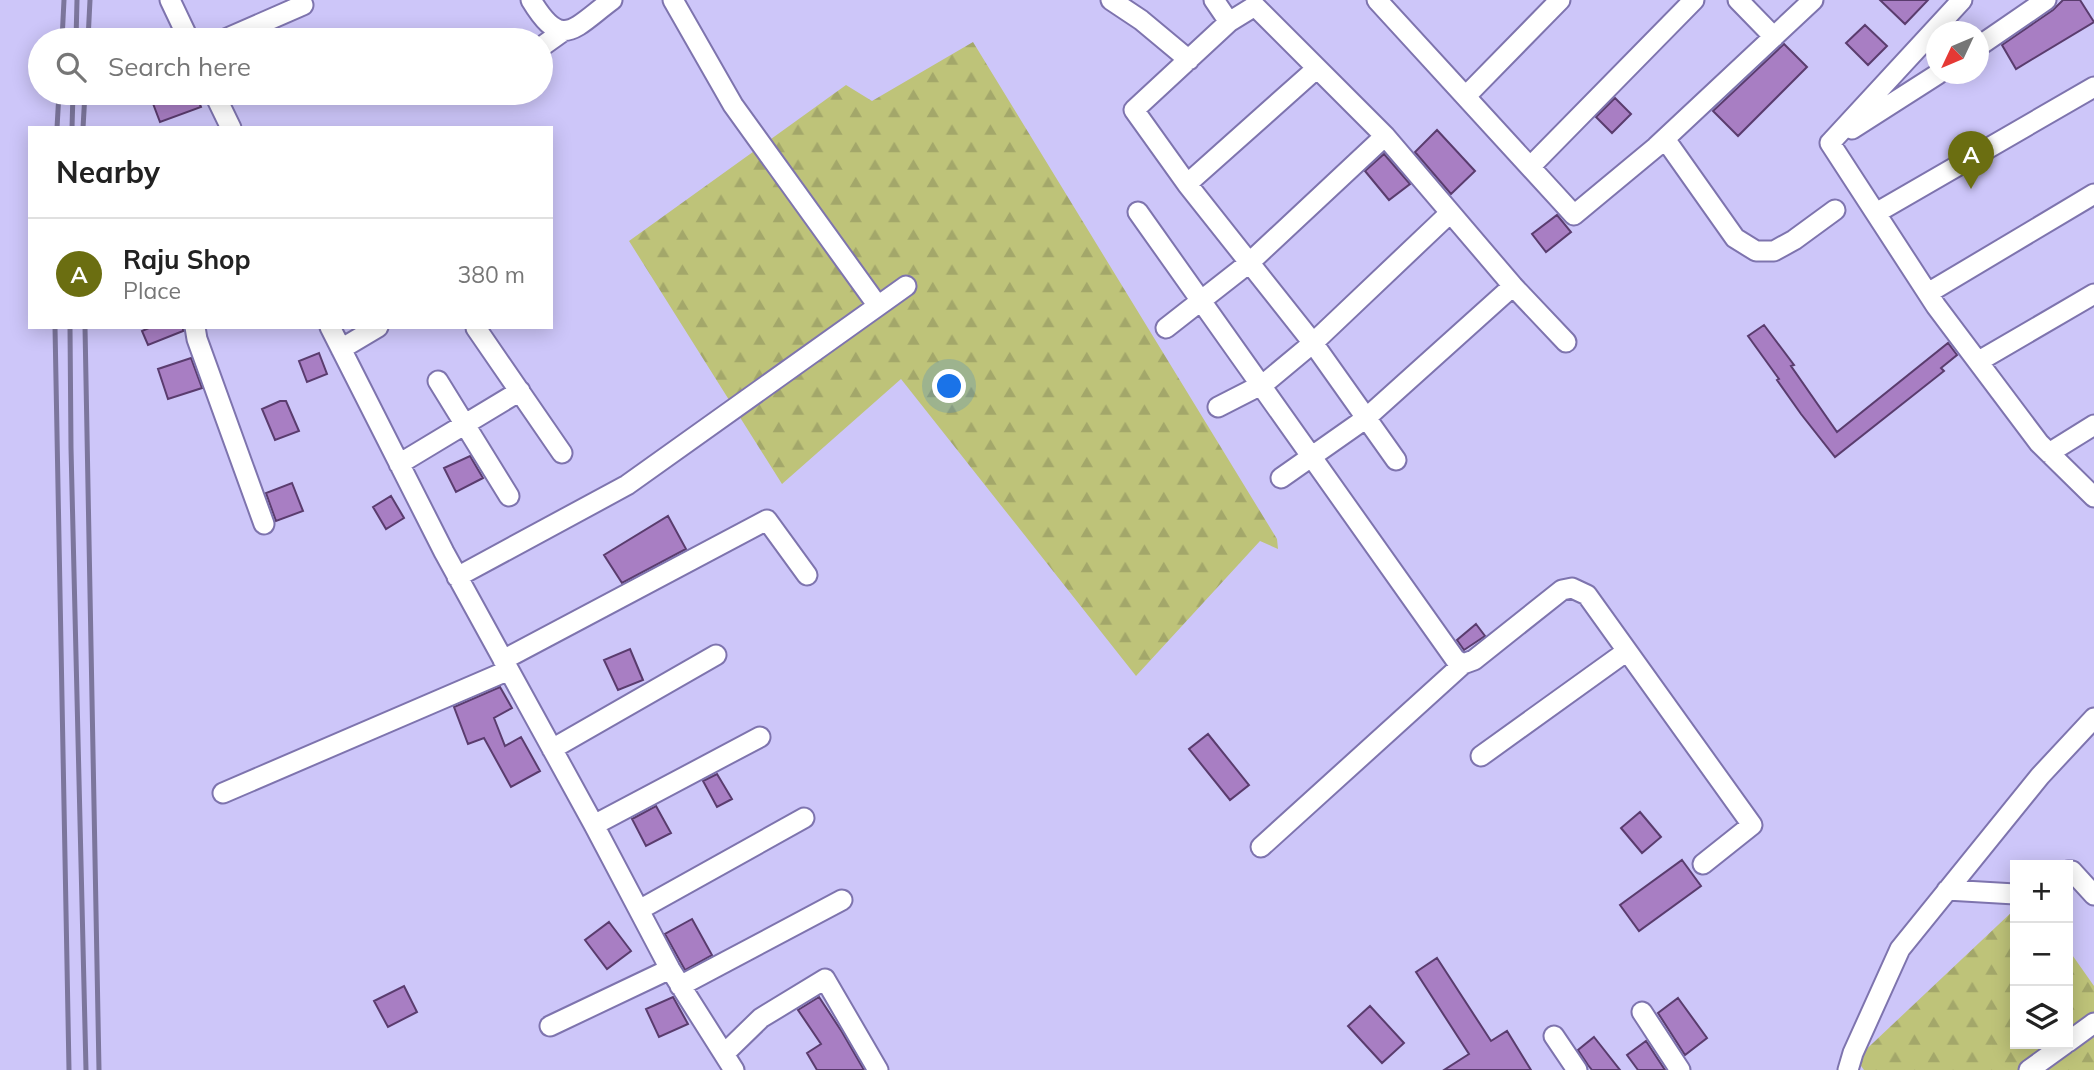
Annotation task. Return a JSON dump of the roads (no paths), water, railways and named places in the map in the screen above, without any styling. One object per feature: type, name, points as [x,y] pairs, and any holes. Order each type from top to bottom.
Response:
[{"type":"street","points":[[170,0],[183,28]]},
{"type":"street","points":[[531,0],[551,28]]},
{"type":"street","points":[[553,30],[573,30],[612,0]]},
{"type":"street","points":[[673,0],[733,105],[878,306]]},
{"type":"street","points":[[1111,0],[1189,60]]},
{"type":"street","points":[[1214,0],[1229,22]]},
{"type":"street","points":[[1466,96],[1560,0]]},
{"type":"street","points":[[1531,166],[1694,0]]},
{"type":"street","points":[[1738,0],[1774,37]]},
{"type":"street","points":[[1382,2],[1574,215],[1665,139],[1813,0]]},
{"type":"street","points":[[1830,143],[1962,0]]},
{"type":"street","points":[[1989,39],[2046,0]]},
{"type":"street","points":[[250,28],[303,5]]},
{"type":"street","points":[[1396,460],[1313,343],[1187,184],[1135,110],[1229,22],[1255,6],[1385,136],[1513,286],[1566,342]]},
{"type":"street","points":[[553,38],[562,32]]},
{"type":"street","points":[[1187,184],[1316,69]]},
{"type":"street","points":[[1830,143],[1926,82]]},
{"type":"street","points":[[1877,213],[2094,87]]},
{"type":"street","points":[[219,105],[229,126]]},
{"type":"street","points":[[1166,328],[1250,263],[1385,136]]},
{"type":"street","points":[[1665,139],[1735,238],[1756,251],[1773,251],[1794,240],[1835,210]]},
{"type":"street","points":[[1830,143],[1928,293],[2039,443],[2094,497]]},
{"type":"street","points":[[1928,293],[2094,194]]},
{"type":"street","points":[[1138,212],[1455,659],[1463,664]]},
{"type":"street","points":[[1218,407],[1261,384],[1313,343],[1450,213]]},
{"type":"street","points":[[457,577],[627,485],[906,286]]},
{"type":"street","points":[[1281,478],[1365,419],[1513,286]]},
{"type":"street","points":[[1979,361],[2094,294]]},
{"type":"street","points":[[195,329],[264,524]]},
{"type":"street","points":[[331,329],[457,577],[675,978],[729,1062],[761,1018],[825,979],[878,1070]]},
{"type":"street","points":[[341,349],[375,329]]},
{"type":"street","points":[[476,329],[562,453]]},
{"type":"street","points":[[438,381],[509,496]]},
{"type":"street","points":[[399,464],[520,391]]},
{"type":"street","points":[[2049,453],[2094,425]]},
{"type":"street","points":[[223,793],[506,665],[767,520],[807,575]]},
{"type":"street","points":[[1261,847],[1463,664],[1474,660],[1562,590],[1572,587],[1587,595],[1752,825],[1703,864]]},
{"type":"street","points":[[1481,756],[1627,651]]},
{"type":"street","points":[[552,749],[716,655]]},
{"type":"street","points":[[1848,1070],[1853,1053],[1900,949],[2040,776],[2094,718]]},
{"type":"street","points":[[594,825],[760,737]]},
{"type":"street","points":[[639,910],[804,818]]},
{"type":"street","points":[[2073,872],[2094,895]]},
{"type":"street","points":[[1947,890],[2010,894]]},
{"type":"street","points":[[550,1026],[675,978],[842,900]]},
{"type":"street","points":[[1642,1012],[1680,1070]]},
{"type":"street","points":[[2073,1039],[2094,1023]]},
{"type":"street","points":[[1555,1036],[1577,1070]]},
{"type":"street","points":[[2029,1070],[2059,1049]]},
{"type":"railway","points":[[63,28],[64,0]]},
{"type":"railway","points":[[76,28],[77,0]]},
{"type":"railway","points":[[89,28],[90,0]]},
{"type":"railway","points":[[57,126],[58,105]]},
{"type":"railway","points":[[72,126],[73,105]]},
{"type":"railway","points":[[83,126],[84,105]]},
{"type":"railway","points":[[55,329],[69,1070]]},
{"type":"railway","points":[[70,329],[86,1070]]},
{"type":"railway","points":[[85,329],[99,1070]]},
{"type":"place","name":"Raju Shop","points":[[1971,189]]}]
